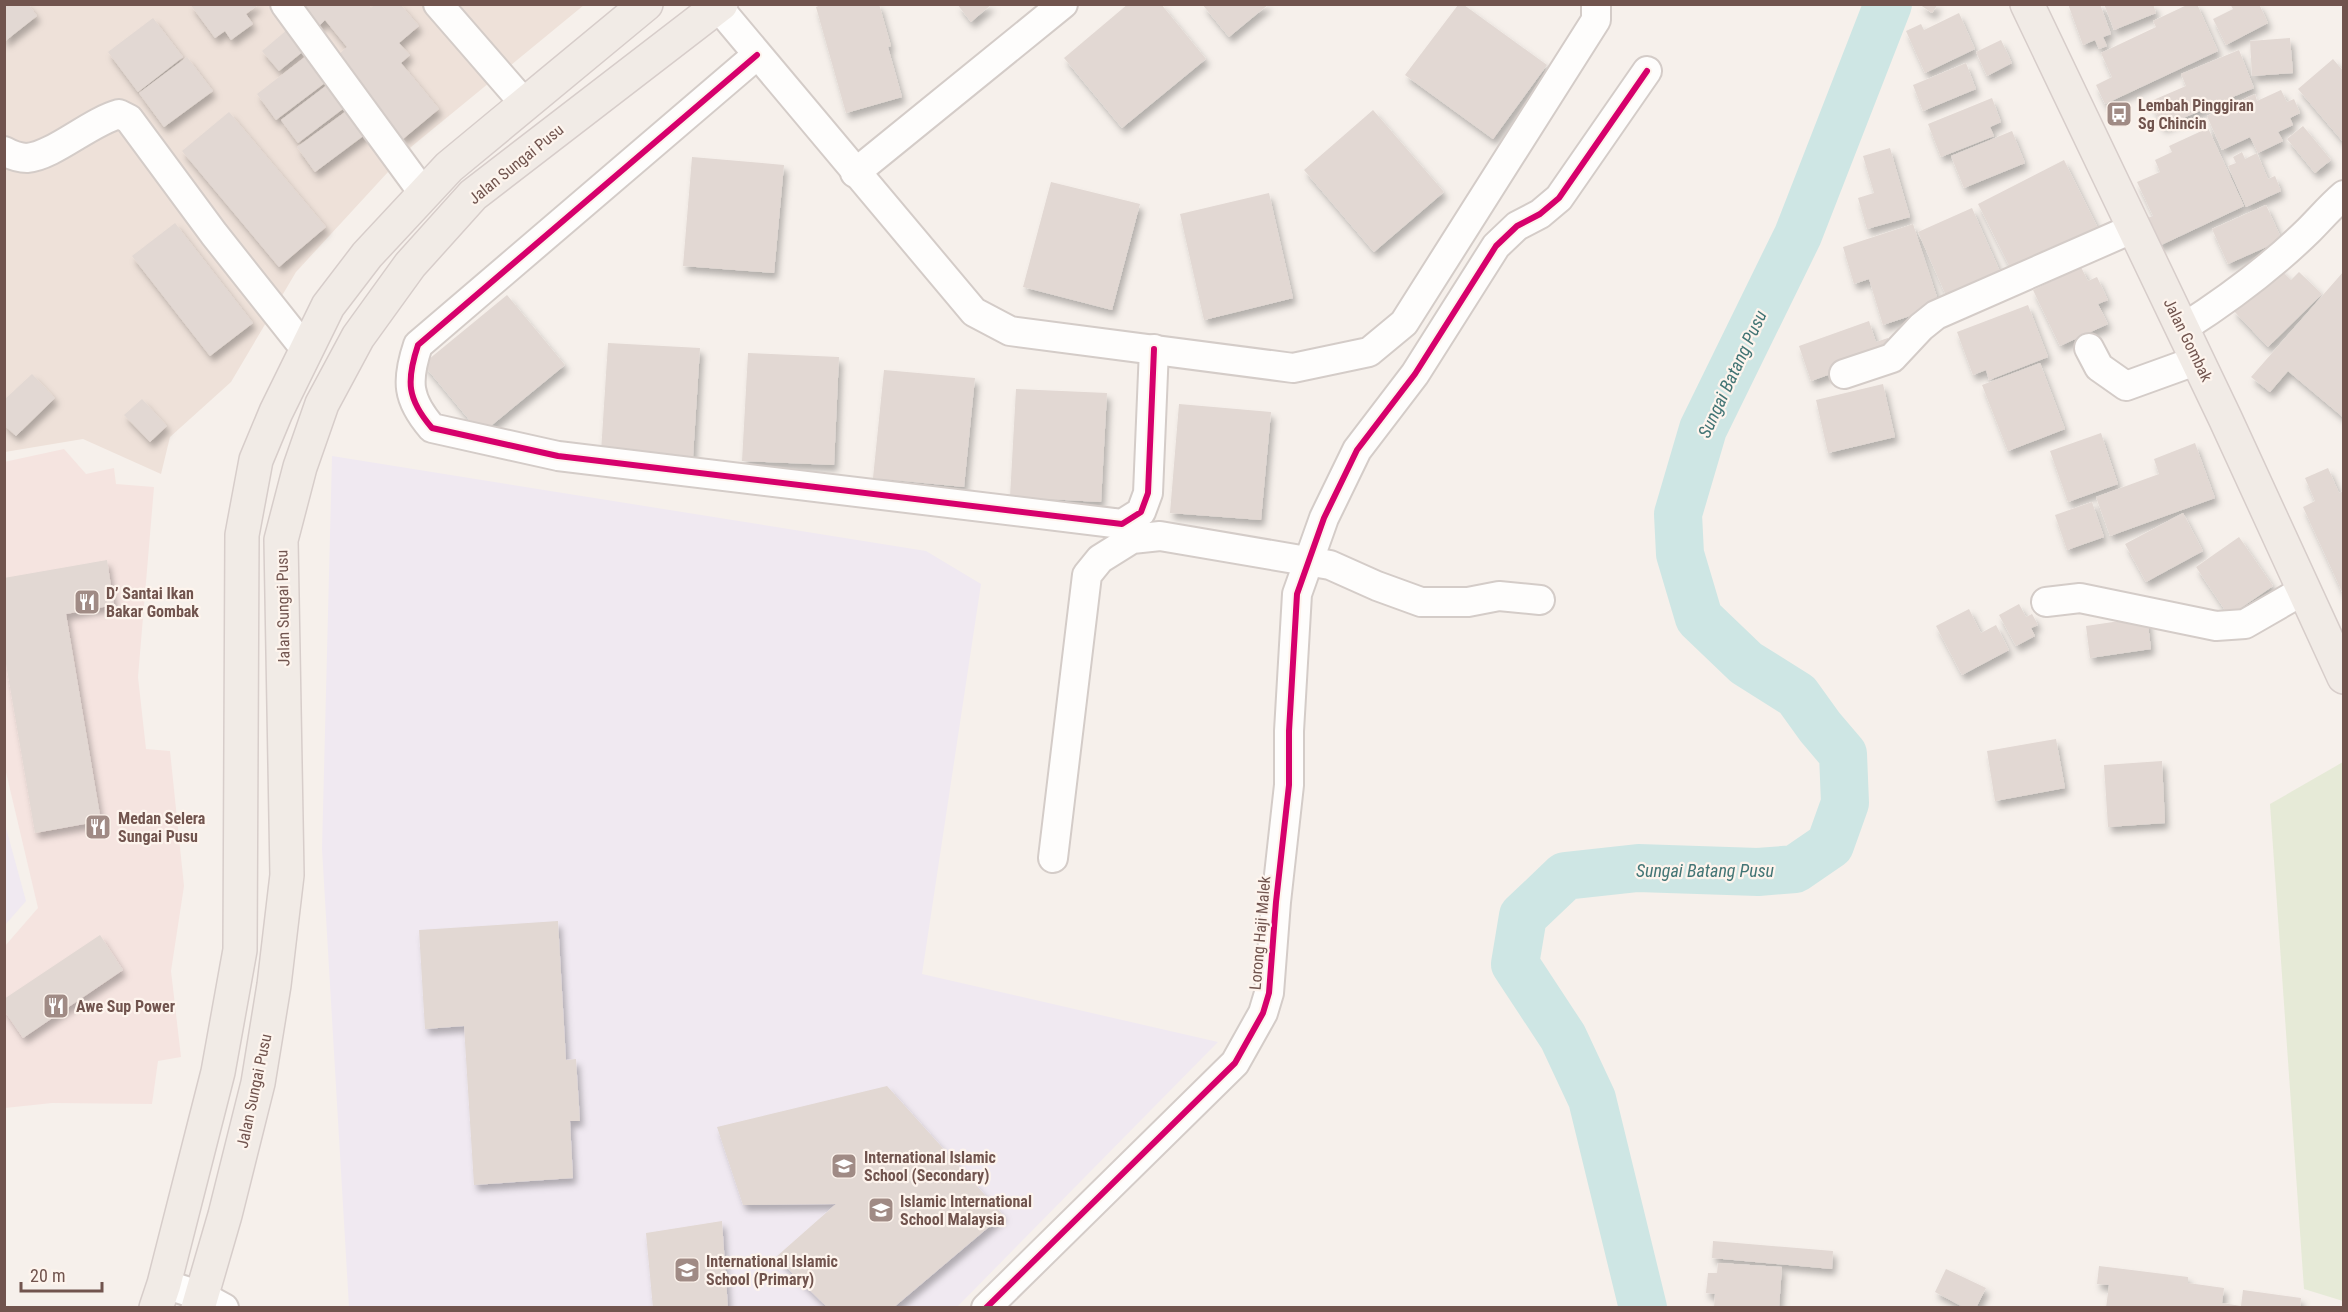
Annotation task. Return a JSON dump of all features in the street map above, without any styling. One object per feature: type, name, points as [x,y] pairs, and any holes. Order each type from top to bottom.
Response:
[{"type":"main road","points":[[160,1296],[218,1072],[240,950],[242,535],[256,460],[276,412],[328,306],[367,255],[449,167],[646,4]]},
{"type":"main road","name":"Jalan Gombak","points":[[2027,4],[2198,360],[2343,677]]},
{"type":"main road","name":"Jalan Sungai Pusu","points":[[208,1304],[225,1215],[258,1083],[274,985],[287,875],[281,540],[300,467],[322,404],[358,338],[377,310],[410,266],[473,195],[720,6]]},
{"type":"street","points":[[285,4],[424,194]]},
{"type":"street","points":[[438,4],[524,103]]},
{"type":"street","points":[[855,173],[1063,4]]},
{"type":"street","points":[[720,6],[757,55],[974,312],[1010,331],[1293,368],[1368,352],[1404,323],[1596,20],[1596,4]]},
{"type":"street","points":[[757,55],[418,345],[410,369],[410,394],[421,415],[432,428],[558,456],[1122,524],[1141,512],[1148,493],[1154,349]]},
{"type":"street","name":"Lorong Haji Malek","points":[[987,1308],[1235,1063],[1263,1013],[1269,993],[1289,785],[1289,731],[1297,594],[1324,518],[1357,450],[1415,374],[1496,246],[1517,226],[1540,214],[1559,198],[1647,71]]},
{"type":"street","points":[[4,152],[26,158],[41,154],[106,117],[119,114],[129,119],[214,234],[306,350]]},
{"type":"street","points":[[2182,328],[2212,310],[2246,284],[2307,232],[2343,195]]},
{"type":"street","points":[[1844,374],[1892,358],[1921,327],[1936,315],[2134,228]]},
{"type":"street","points":[[2089,348],[2099,367],[2126,386],[2198,360]]},
{"type":"street","points":[[1053,858],[1087,575],[1100,559],[1132,539],[1160,536],[1330,565],[1420,602],[1468,602],[1499,596],[1540,600]]},
{"type":"street","points":[[2046,602],[2080,598],[2216,626],[2245,624],[2304,590]]},
{"type":"street","points":[[160,1296],[208,1304]]},
{"type":"shaded area","points":[[5,5],[584,5],[411,147],[296,272],[231,382],[170,437],[161,474],[83,439],[5,452]]},
{"type":"shaded area","name":"Medan Selera Sungai Pusu","points":[[64,449],[86,474],[114,468],[116,484],[154,487],[138,677],[146,749],[170,751],[184,886],[171,971],[181,1057],[158,1061],[152,1104],[52,1103],[5,1108],[5,946],[38,908],[5,768],[4,462]]},
{"type":"shaded area","points":[[332,456],[926,551],[981,584],[922,974],[1218,1042],[957,1307],[349,1307],[322,849]]},
{"type":"shaded area","points":[[5,824],[26,901],[4,925]]},
{"type":"green space","points":[[2343,762],[2343,1301],[2304,1289],[2270,804]]},
{"type":"building","points":[[4,4],[28,4],[37,16],[4,42]]},
{"type":"building","points":[[190,4],[259,4],[246,14],[253,24],[231,40],[225,31],[215,38]]},
{"type":"building","points":[[300,4],[368,4],[371,8],[375,4],[400,4],[419,26],[399,43],[410,55],[401,63],[439,109],[403,139],[336,57],[347,47],[325,20],[318,27]]},
{"type":"building","points":[[823,4],[879,4],[902,97],[846,113],[816,7]]},
{"type":"building","points":[[957,4],[992,4],[971,22]]},
{"type":"building","points":[[1128,4],[1161,4],[1206,59],[1122,128],[1064,58]]},
{"type":"building","points":[[1202,4],[1269,4],[1229,37]]},
{"type":"building","points":[[1919,4],[1938,4],[1932,13]]},
{"type":"building","points":[[2068,4],[2100,4],[2111,34],[2103,37],[2107,46],[2099,49],[2095,40],[2083,45]]},
{"type":"building","points":[[2104,4],[2153,4],[2156,13],[2114,30]]},
{"type":"building","points":[[2189,4],[2197,4],[2218,51],[2105,104],[2096,85],[2112,77],[2101,53],[2156,27],[2153,21]]},
{"type":"building","points":[[2230,4],[2259,4],[2268,23],[2226,45],[2213,19],[2233,9]]},
{"type":"building","points":[[1458,5],[1464,5],[1547,65],[1493,139],[1405,75]]},
{"type":"building","points":[[1959,13],[1975,49],[1925,73],[1906,31],[1921,24],[1924,30]]},
{"type":"building","points":[[153,18],[183,57],[138,92],[108,52]]},
{"type":"building","points":[[294,24],[311,45],[279,71],[262,51]]},
{"type":"building","points":[[2290,38],[2293,73],[2252,76],[2250,41]]},
{"type":"building","points":[[2001,40],[2012,63],[1987,76],[1976,52]]},
{"type":"building","points":[[314,50],[334,76],[276,120],[257,94]]},
{"type":"building","points":[[2239,50],[2254,88],[2162,127],[2151,101],[2186,86],[2181,74]]},
{"type":"building","points":[[187,57],[213,91],[164,127],[139,93]]},
{"type":"building","points":[[2333,59],[2344,72],[2344,143],[2298,89]]},
{"type":"building","points":[[1966,63],[1976,89],[1923,111],[1913,85]]},
{"type":"building","points":[[335,79],[352,102],[298,143],[281,120]]},
{"type":"building","points":[[2281,90],[2287,102],[2294,99],[2300,113],[2290,118],[2293,125],[2278,132],[2283,141],[2258,153],[2250,137],[2222,150],[2207,116],[2255,94],[2257,101]]},
{"type":"building","points":[[1992,98],[2001,122],[1990,127],[1994,136],[1941,157],[1928,124]]},
{"type":"building","points":[[356,104],[374,128],[315,172],[297,147]]},
{"type":"building","points":[[1373,110],[1444,192],[1374,252],[1304,170]]},
{"type":"building","points":[[229,112],[326,227],[279,267],[182,151]]},
{"type":"building","points":[[2303,126],[2331,160],[2315,173],[2287,139]]},
{"type":"building","points":[[2208,128],[2244,206],[2159,246],[2147,218],[2153,216],[2137,182],[2160,172],[2155,160],[2172,152],[2169,146]]},
{"type":"building","points":[[2012,131],[2025,163],[1964,188],[1951,156]]},
{"type":"building","points":[[1890,148],[1910,217],[1867,229],[1858,198],[1874,193],[1863,156]]},
{"type":"building","points":[[2242,152],[2245,159],[2257,153],[2268,179],[2275,176],[2281,191],[2246,207],[2228,166],[2236,163],[2233,157]]},
{"type":"building","points":[[692,157],[784,165],[774,273],[683,266]]},
{"type":"building","points":[[2064,160],[2101,234],[2015,277],[1978,204]]},
{"type":"building","points":[[1051,182],[1140,204],[1112,310],[1023,287]]},
{"type":"building","points":[[1269,193],[1293,298],[1204,320],[1180,214]]},
{"type":"building","points":[[2266,205],[2282,240],[2228,264],[2212,229]]},
{"type":"building","points":[[1972,208],[2002,276],[1948,300],[1918,232]]},
{"type":"building","points":[[175,223],[253,323],[210,356],[132,256]]},
{"type":"building","points":[[1913,224],[1940,306],[1883,325],[1869,279],[1854,284],[1843,247]]},
{"type":"building","points":[[2081,267],[2088,281],[2097,277],[2108,300],[2098,304],[2108,324],[2060,346],[2033,290]]},
{"type":"building","points":[[2278,267],[2291,280],[2299,272],[2322,294],[2268,347],[2233,310]]},
{"type":"building","points":[[2344,271],[2344,418],[2288,371],[2270,392],[2251,377]]},
{"type":"building","points":[[507,295],[565,365],[481,434],[423,364]]},
{"type":"building","points":[[2028,305],[2048,357],[1989,380],[1986,370],[1973,375],[1957,332]]},
{"type":"building","points":[[1869,321],[1876,342],[1888,338],[1893,352],[1811,381],[1799,346]]},
{"type":"building","points":[[608,343],[700,348],[693,457],[601,452]]},
{"type":"building","points":[[748,353],[839,357],[834,465],[742,461]]},
{"type":"building","points":[[2040,363],[2065,429],[2008,451],[1982,385]]},
{"type":"building","points":[[884,370],[975,378],[964,487],[873,478]]},
{"type":"building","points":[[32,374],[55,398],[16,436],[4,425],[4,400]]},
{"type":"building","points":[[1883,384],[1895,437],[1828,453],[1816,400]]},
{"type":"building","points":[[1016,389],[1107,393],[1101,502],[1010,497]]},
{"type":"building","points":[[142,399],[167,426],[150,442],[124,415]]},
{"type":"building","points":[[1179,404],[1271,412],[1261,520],[1170,513]]},
{"type":"building","points":[[2101,433],[2118,484],[2068,502],[2050,451]]},
{"type":"building","points":[[2195,443],[2215,498],[2110,536],[2096,497],[2159,474],[2154,459]]},
{"type":"building","points":[[2328,468],[2339,493],[2344,491],[2344,596],[2303,507],[2315,501],[2305,478]]},
{"type":"building","points":[[2092,502],[2104,537],[2067,550],[2055,515]]},
{"type":"building","points":[[2183,513],[2203,551],[2146,582],[2125,544]]},
{"type":"building","points":[[2239,537],[2273,586],[2229,616],[2196,567]]},
{"type":"building","points":[[107,560],[114,605],[66,614],[101,821],[35,833],[4,652],[4,578]]},
{"type":"building","points":[[2019,604],[2026,617],[2032,614],[2038,625],[2031,628],[2035,636],[2016,646],[1999,615]]},
{"type":"building","points":[[1969,609],[1981,633],[1996,625],[2009,650],[1962,675],[1936,626]]},
{"type":"building","points":[[2147,617],[2151,649],[2090,658],[2086,626]]},
{"type":"building","points":[[2056,739],[2065,788],[1995,801],[1987,751]]},
{"type":"building","points":[[2162,761],[2165,823],[2108,827],[2104,765]]},
{"type":"building","points":[[558,921],[566,1060],[576,1059],[580,1121],[570,1121],[573,1178],[474,1185],[464,1026],[425,1029],[419,930]]},
{"type":"building","points":[[100,935],[123,970],[23,1038],[4,1010],[4,999]]},
{"type":"building","name":"International Islamic School (Secondary)","points":[[887,1086],[1003,1215],[893,1308],[828,1308],[776,1257],[836,1204],[743,1205],[717,1127]]},
{"type":"building","name":"International Islamic School (Primary)","points":[[722,1221],[728,1308],[653,1308],[646,1233]]},
{"type":"building","points":[[1713,1241],[1833,1251],[1832,1269],[1712,1258]]},
{"type":"building","points":[[1718,1263],[1782,1267],[1779,1308],[1714,1308],[1715,1294],[1706,1293],[1708,1273],[1717,1273]]},
{"type":"building","points":[[2099,1266],[2188,1277],[2188,1283],[2224,1288],[2222,1303],[2241,1306],[2243,1290],[2301,1298],[2300,1308],[2106,1308],[2109,1285],[2097,1284]]},
{"type":"building","points":[[1946,1269],[1986,1288],[1976,1308],[1965,1308],[1935,1292]]},
{"type":"waterway","name":"Sungai Batang Pusu","points":[[1643,1308],[1592,1099],[1563,1037],[1515,964],[1523,916],[1565,876],[1638,868],[1758,872],[1795,869],[1830,845],[1845,803],[1843,754],[1797,695],[1746,663],[1699,618],[1680,554],[1678,514],[1703,429],[1798,235],[1888,4]]},
{"type":"cycle path","points":[[757,55],[418,345],[412,369],[411,389],[418,408],[432,428],[558,456],[1122,524],[1141,512],[1148,493],[1154,349]]},
{"type":"cycle path","points":[[986,1308],[1235,1063],[1263,1013],[1269,993],[1289,785],[1289,731],[1297,594],[1324,518],[1357,450],[1415,374],[1496,246],[1517,226],[1540,214],[1559,198],[1647,71]]},
{"type":"place","name":"Lembah Pinggiran Sg Chincin","points":[[2119,114]]},
{"type":"place","name":"D’ Santai Ikan Bakar Gombak","points":[[87,602]]},
{"type":"place","name":"Medan Selera Sungai Pusu","points":[[98,827]]},
{"type":"place","name":"Awe Sup Power","points":[[56,1006]]},
{"type":"place","name":"International Islamic School (Secondary)","points":[[844,1166]]},
{"type":"place","name":"Islamic International School Malaysia","points":[[881,1210]]},
{"type":"place","name":"International Islamic School (Primary)","points":[[687,1270]]}]
